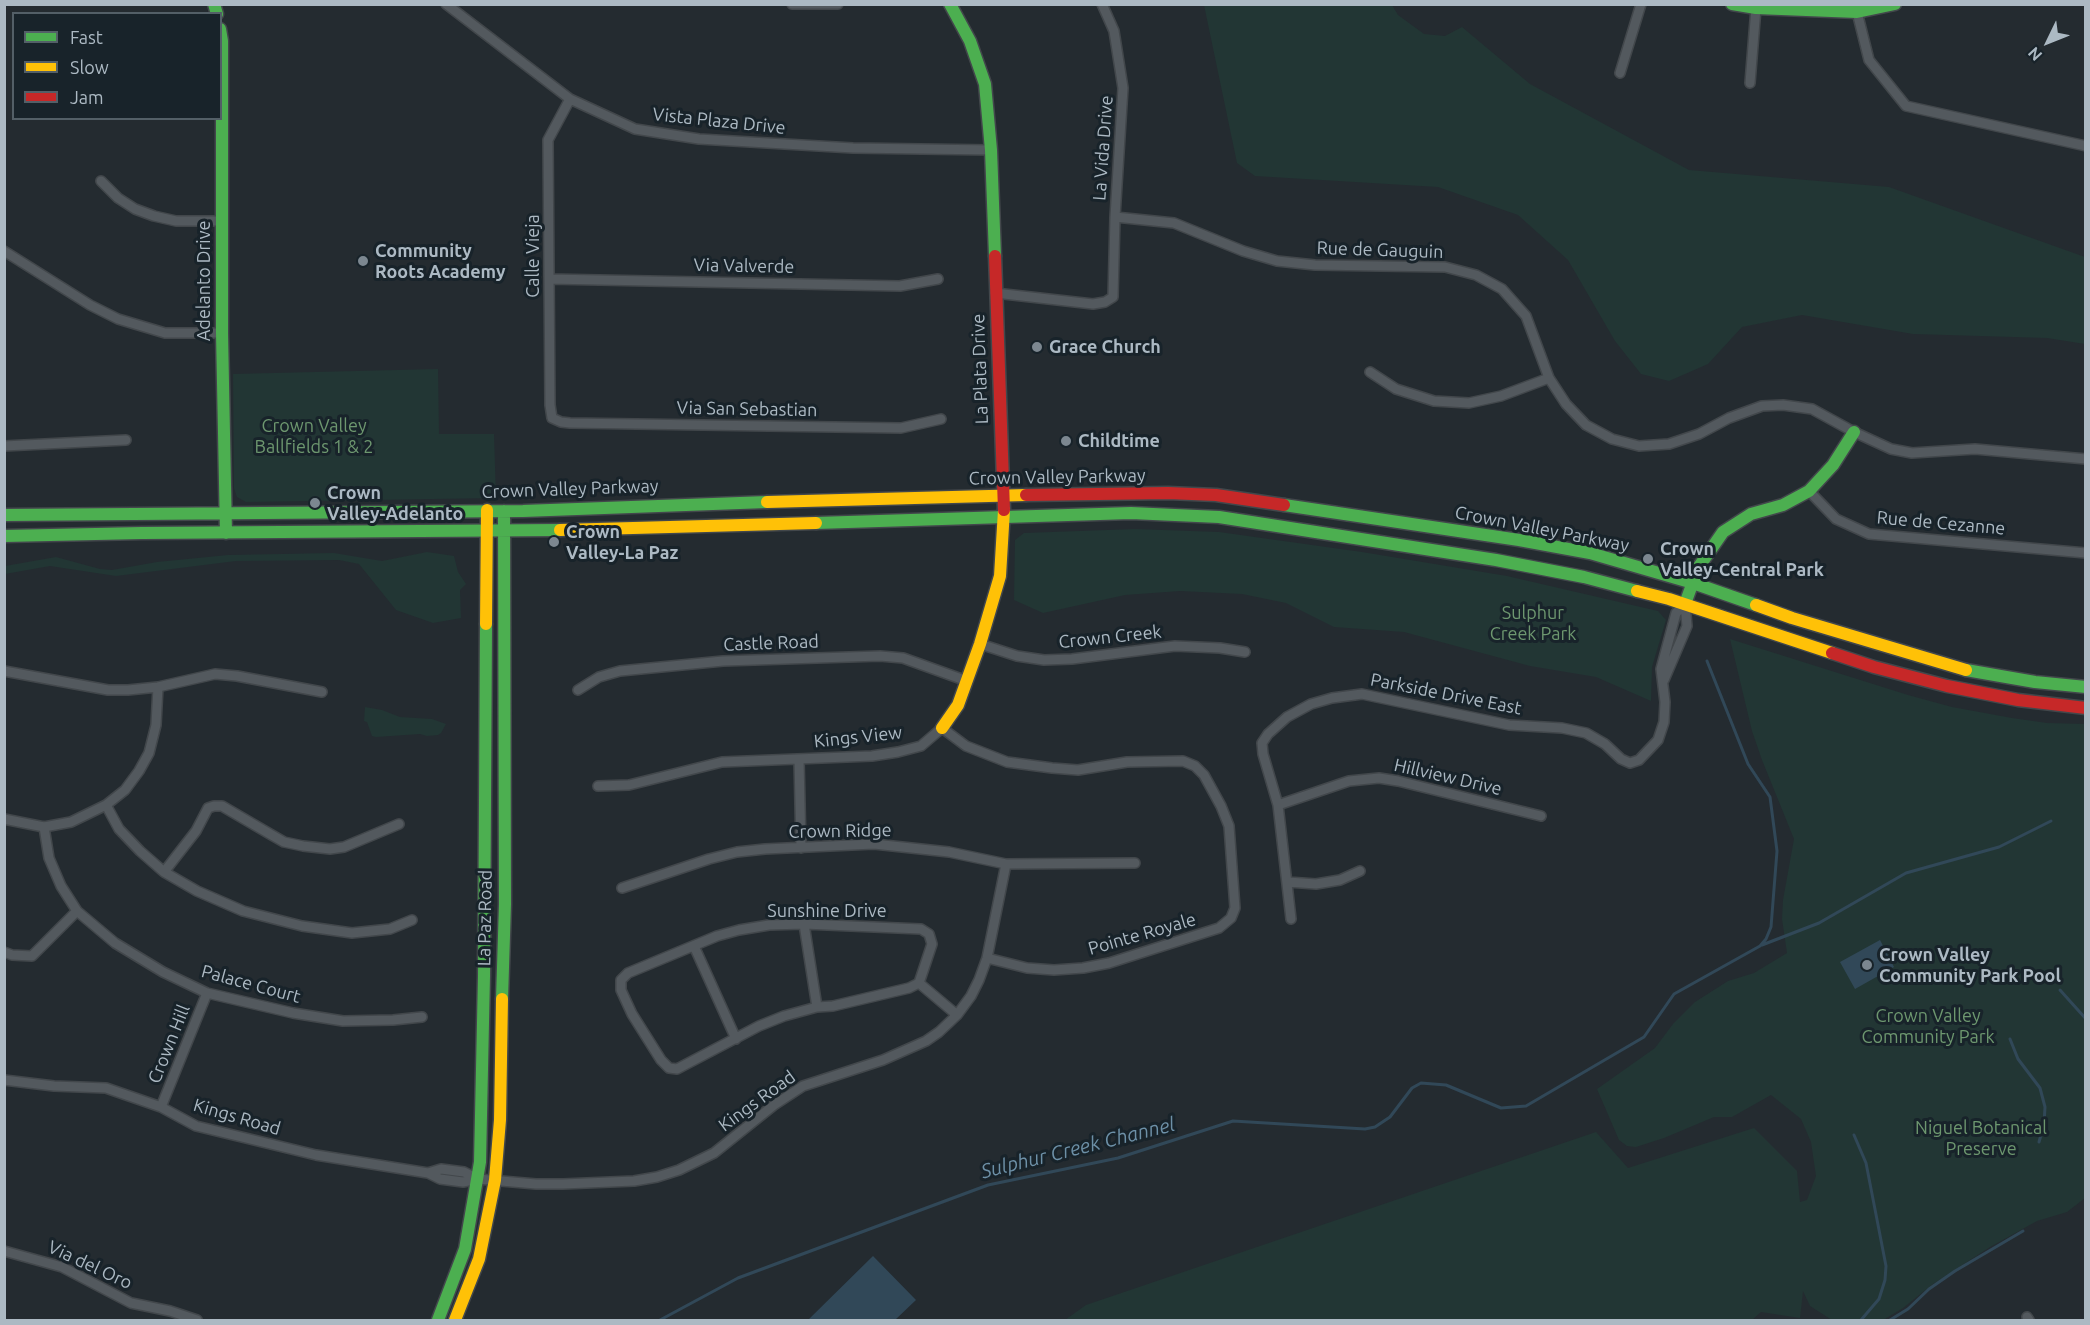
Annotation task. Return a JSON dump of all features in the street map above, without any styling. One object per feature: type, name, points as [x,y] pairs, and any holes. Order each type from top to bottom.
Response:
[{"type":"main road","name":"La Plata Drive","points":[[942,728],[958,705],[980,644],[1000,576],[1004,517],[991,150],[985,84],[970,41],[950,4]]},
{"type":"main road","points":[[1732,4],[1756,8],[1857,12],[1895,4]]},
{"type":"main road","name":"Adelanto Drive","points":[[221,120],[226,533]]},
{"type":"main road","points":[[1685,604],[1703,559],[1723,532],[1751,514],[1783,505],[1809,491],[1833,465],[1854,432]]},
{"type":"main road","name":"Crown Valley Parkway","points":[[4,515],[504,510],[1004,495],[1168,493],[1216,495],[1555,546],[1622,561],[1792,618],[1957,668],[2035,682],[2085,687]]},
{"type":"main road","name":"La Paz Road","points":[[438,1320],[465,1249],[478,1179],[484,976],[487,510]]},
{"type":"main road","name":"La Paz Road","points":[[455,1320],[479,1259],[495,1180],[500,1120],[505,904],[504,510]]},
{"type":"main road","name":"Crown Valley Parkway","points":[[4,536],[504,532],[1131,513],[1219,517],[1545,568],[1595,579],[1685,604],[1874,667],[1947,686],[2018,700],[2085,708]]},
{"type":"street","name":"Vista Plaza Drive","points":[[446,4],[570,99],[635,129],[699,140],[853,148],[991,150]]},
{"type":"street","points":[[792,4],[838,4]]},
{"type":"street","name":"La Vida Drive","points":[[995,293],[1093,304],[1105,302],[1113,297],[1115,217],[1123,87],[1114,32],[1102,4]]},
{"type":"street","points":[[1620,72],[1641,4]]},
{"type":"street","points":[[1750,84],[1756,8]]},
{"type":"street","points":[[1857,12],[1869,60],[1906,106],[2085,146]]},
{"type":"street","name":"Calle Vieja","points":[[552,418],[550,405],[548,140],[570,99]]},
{"type":"street","points":[[101,181],[118,198],[135,209],[154,216],[176,221],[222,221]]},
{"type":"street","name":"Rue de Gauguin","points":[[1115,217],[1174,223],[1243,251],[1277,261],[1315,265],[1445,267],[1476,275],[1502,289],[1526,316],[1549,378],[1566,404],[1586,425],[1612,440],[1639,446],[1669,444],[1699,435],[1729,417],[1762,406],[1783,405],[1812,409],[1891,449],[1912,453],[1975,449],[2085,459]]},
{"type":"street","points":[[4,251],[90,305],[118,319],[165,333],[222,333]]},
{"type":"street","name":"Via Valverde","points":[[549,279],[900,286],[938,279]]},
{"type":"street","points":[[1370,372],[1396,389],[1434,401],[1469,403],[1501,396],[1549,378]]},
{"type":"street","name":"Via San Sebastian","points":[[552,418],[570,423],[901,428],[941,419]]},
{"type":"street","points":[[4,446],[126,440]]},
{"type":"street","name":"Rue de Cezanne","points":[[1809,491],[1836,519],[1869,534],[2085,553]]},
{"type":"street","points":[[1664,680],[1687,627],[1685,604]]},
{"type":"street","points":[[1664,680],[1661,669],[1674,617],[1685,604]]},
{"type":"street","name":"Crown Creek","points":[[980,644],[1017,656],[1044,660],[1072,659],[1175,646],[1220,648],[1245,652]]},
{"type":"street","name":"Castle Road","points":[[578,690],[599,677],[620,671],[723,661],[880,656],[903,658],[967,681]]},
{"type":"street","points":[[4,671],[108,690],[158,687],[215,674],[322,692]]},
{"type":"street","name":"Parkside Drive East","points":[[1278,805],[1262,743],[1268,734],[1287,717],[1311,704],[1332,698],[1362,694],[1500,723],[1562,728],[1586,734],[1605,744],[1621,759],[1630,763],[1639,760],[1659,740],[1664,722],[1664,680]]},
{"type":"street","points":[[4,819],[44,827],[71,822],[106,805],[125,790],[149,753],[156,725],[158,687]]},
{"type":"street","name":"Kings View","points":[[598,786],[629,785],[722,762],[872,756],[898,752],[921,746],[942,728]]},
{"type":"street","name":"Pointe Royale","points":[[942,728],[966,746],[984,754],[1007,762],[1041,767],[1078,770],[1127,762],[1183,761],[1195,766],[1204,775],[1229,826],[1235,908],[1231,918],[1219,928],[1109,963],[1083,968],[1054,970],[1028,968],[987,958]]},
{"type":"street","points":[[800,760],[801,848]]},
{"type":"street","name":"Hillview Drive","points":[[1278,805],[1349,781],[1379,778],[1541,816]]},
{"type":"street","points":[[106,805],[119,829],[164,872],[197,891],[243,910],[302,926],[352,933],[390,929],[412,920]]},
{"type":"street","points":[[1278,805],[1291,920]]},
{"type":"street","points":[[164,872],[196,831],[208,808],[214,806],[222,806],[277,838],[303,846],[330,849],[344,847],[399,825]]},
{"type":"street","name":"Palace Court","points":[[44,827],[49,858],[61,886],[77,911],[115,943],[163,972],[207,993],[293,1014],[343,1021],[422,1017]]},
{"type":"street","name":"Crown Ridge","points":[[622,888],[709,859],[738,852],[874,844],[949,852],[1006,864],[1135,863]]},
{"type":"street","name":"Kings Road","points":[[4,1080],[54,1086],[106,1088],[160,1107],[196,1126],[316,1155],[428,1173],[440,1179],[463,1182],[478,1179],[536,1184],[634,1181],[679,1170],[714,1153],[774,1105],[803,1086],[884,1060],[926,1041],[957,1015],[971,996],[987,958],[1006,864]]},
{"type":"street","points":[[1288,882],[1316,884],[1340,880],[1360,871]]},
{"type":"street","points":[[4,952],[12,955],[32,956],[77,911]]},
{"type":"street","points":[[804,924],[817,1007]]},
{"type":"street","name":"Sunshine Drive","points":[[804,924],[921,929],[929,934],[932,944],[919,983],[909,988],[784,1016],[677,1069],[669,1068],[644,1035],[624,998],[621,980],[628,973],[717,936],[769,925],[804,924]]},
{"type":"street","points":[[694,946],[736,1039]]},
{"type":"street","points":[[919,983],[957,1015]]},
{"type":"street","name":"Crown Hill","points":[[160,1107],[207,993]]},
{"type":"street","name":"Via del Oro","points":[[4,1251],[62,1267],[131,1303],[170,1311],[197,1320]]},
{"type":"green space","points":[[1204,5],[1392,5],[1398,15],[1424,34],[1445,36],[1462,27],[1530,84],[1689,170],[1889,187],[2085,257],[2085,344],[2047,338],[1913,334],[1802,315],[1742,327],[1708,364],[1669,381],[1641,374],[1615,341],[1568,260],[1518,215],[1438,187],[1255,176],[1237,163]]},
{"type":"green space","name":"Crown Valley Ballfields 1 & 2","points":[[438,369],[439,434],[494,434],[496,498],[246,502],[237,497],[234,488],[233,374]]},
{"type":"green space","name":"Sulphur Creek Park","points":[[1135,529],[1219,532],[1362,552],[1507,576],[1658,611],[1666,620],[1652,667],[1651,701],[1596,677],[1530,666],[1404,632],[1334,627],[1286,603],[1242,594],[1180,591],[1125,595],[1043,613],[1014,600],[1015,540],[1024,533]]},
{"type":"green space","points":[[427,552],[454,556],[458,572],[466,584],[460,590],[461,618],[433,623],[396,610],[359,564],[339,560],[236,561],[116,576],[50,566],[5,574],[5,566],[56,557],[112,570],[157,562],[228,555],[334,553],[382,561]]},
{"type":"green space","name":"Crown Valley Community Park","points":[[1730,639],[1952,707],[2047,723],[2085,724],[2085,1198],[2067,1212],[2037,1221],[1990,1247],[1883,1320],[1832,1320],[1810,1306],[1803,1291],[1800,1318],[1761,1312],[1752,1320],[1065,1320],[1086,1305],[1596,1132],[1628,1168],[1754,1128],[1797,1171],[1800,1202],[1807,1200],[1816,1176],[1811,1142],[1801,1119],[1771,1095],[1732,1117],[1714,1117],[1636,1147],[1627,1146],[1619,1140],[1597,1089],[1655,1048],[1673,1024],[1695,1002],[1728,981],[1754,973],[1787,953],[1782,919],[1783,900],[1794,839],[1752,731]]},
{"type":"green space","points":[[365,707],[400,717],[432,719],[446,724],[438,735],[376,737],[372,736],[367,722],[364,721]]},
{"type":"water","name":"Crown Valley Community Park Pool","points":[[1880,940],[1894,967],[1855,989],[1840,962]]},
{"type":"water","points":[[873,1256],[916,1300],[895,1320],[809,1319]]},
{"type":"waterway","name":"Sulphur Creek Channel","points":[[660,1320],[738,1278],[988,1185],[1118,1158],[1233,1121],[1365,1129],[1375,1127],[1390,1117],[1412,1088],[1421,1083],[1446,1085],[1501,1108],[1526,1106],[1644,1037],[1674,994],[1760,946],[1771,927],[1777,851],[1770,797],[1748,764],[1707,661]]},
{"type":"waterway","points":[[1762,945],[1819,923],[1906,873],[1999,847],[2051,821]]},
{"type":"waterway","points":[[2060,990],[2086,1019]]},
{"type":"waterway","points":[[2010,1039],[2018,1059],[2040,1088],[2045,1107],[2044,1124],[2039,1142]]},
{"type":"waterway","points":[[1854,1135],[1866,1163],[1886,1266],[1885,1280],[1879,1299],[1861,1320]]},
{"type":"waterway","points":[[1890,1320],[1908,1309],[1929,1289],[1955,1271],[2023,1231]]},
{"type":"traffic: fast","points":[[214,4],[216,12]]},
{"type":"traffic: fast","points":[[950,4],[970,41],[985,84],[991,150],[995,256]]},
{"type":"traffic: fast","points":[[1732,4],[1756,8],[1857,12],[1895,4]]},
{"type":"traffic: fast","points":[[222,41],[222,120]]},
{"type":"traffic: fast","points":[[222,120],[222,333],[226,533]]},
{"type":"traffic: fast","points":[[1685,604],[1698,568],[1723,532],[1751,514],[1783,505],[1809,491],[1833,465],[1854,432]]},
{"type":"traffic: fast","points":[[4,515],[523,511],[767,502]]},
{"type":"traffic: fast","points":[[1284,505],[1519,540],[1590,553],[1693,583],[1756,605]]},
{"type":"traffic: fast","points":[[502,999],[505,904],[504,511]]},
{"type":"traffic: fast","points":[[816,523],[1131,513],[1219,517],[1496,560],[1584,577],[1637,591]]},
{"type":"traffic: fast","points":[[4,536],[560,530]]},
{"type":"traffic: fast","points":[[438,1320],[465,1249],[480,1162],[484,976],[486,624]]},
{"type":"traffic: fast","points":[[1966,670],[2035,682],[2086,687]]},
{"type":"traffic: slow","points":[[767,502],[1026,495]]},
{"type":"traffic: slow","points":[[486,624],[487,510]]},
{"type":"traffic: slow","points":[[942,728],[958,705],[980,644],[1000,576],[1004,510]]},
{"type":"traffic: slow","points":[[560,530],[816,523]]},
{"type":"traffic: slow","points":[[1637,591],[1669,599],[1832,653]]},
{"type":"traffic: slow","points":[[1756,605],[1966,670]]},
{"type":"traffic: slow","points":[[455,1320],[479,1259],[495,1180],[500,1120],[502,999]]},
{"type":"traffic: jam","points":[[995,256],[1004,510]]},
{"type":"traffic: jam","points":[[1026,495],[1168,493],[1216,495],[1284,505]]},
{"type":"traffic: jam","points":[[1832,653],[1874,667],[1947,686],[2018,700],[2086,708]]},
{"type":"place","name":"Community Roots Academy","points":[[363,261]]},
{"type":"place","name":"Grace Church","points":[[1037,347]]},
{"type":"place","name":"Childtime","points":[[1066,441]]},
{"type":"place","name":"Crown Valley-Adelanto","points":[[315,503]]},
{"type":"place","name":"Crown Valley-La Paz","points":[[554,542]]},
{"type":"place","name":"Crown Valley-Central Park","points":[[1648,559]]},
{"type":"place","name":"Crown Valley Community Park Pool","points":[[1867,965]]},
{"type":"park label","name":"Niguel Botanical Preserve","points":[[1981,1138]]}]
